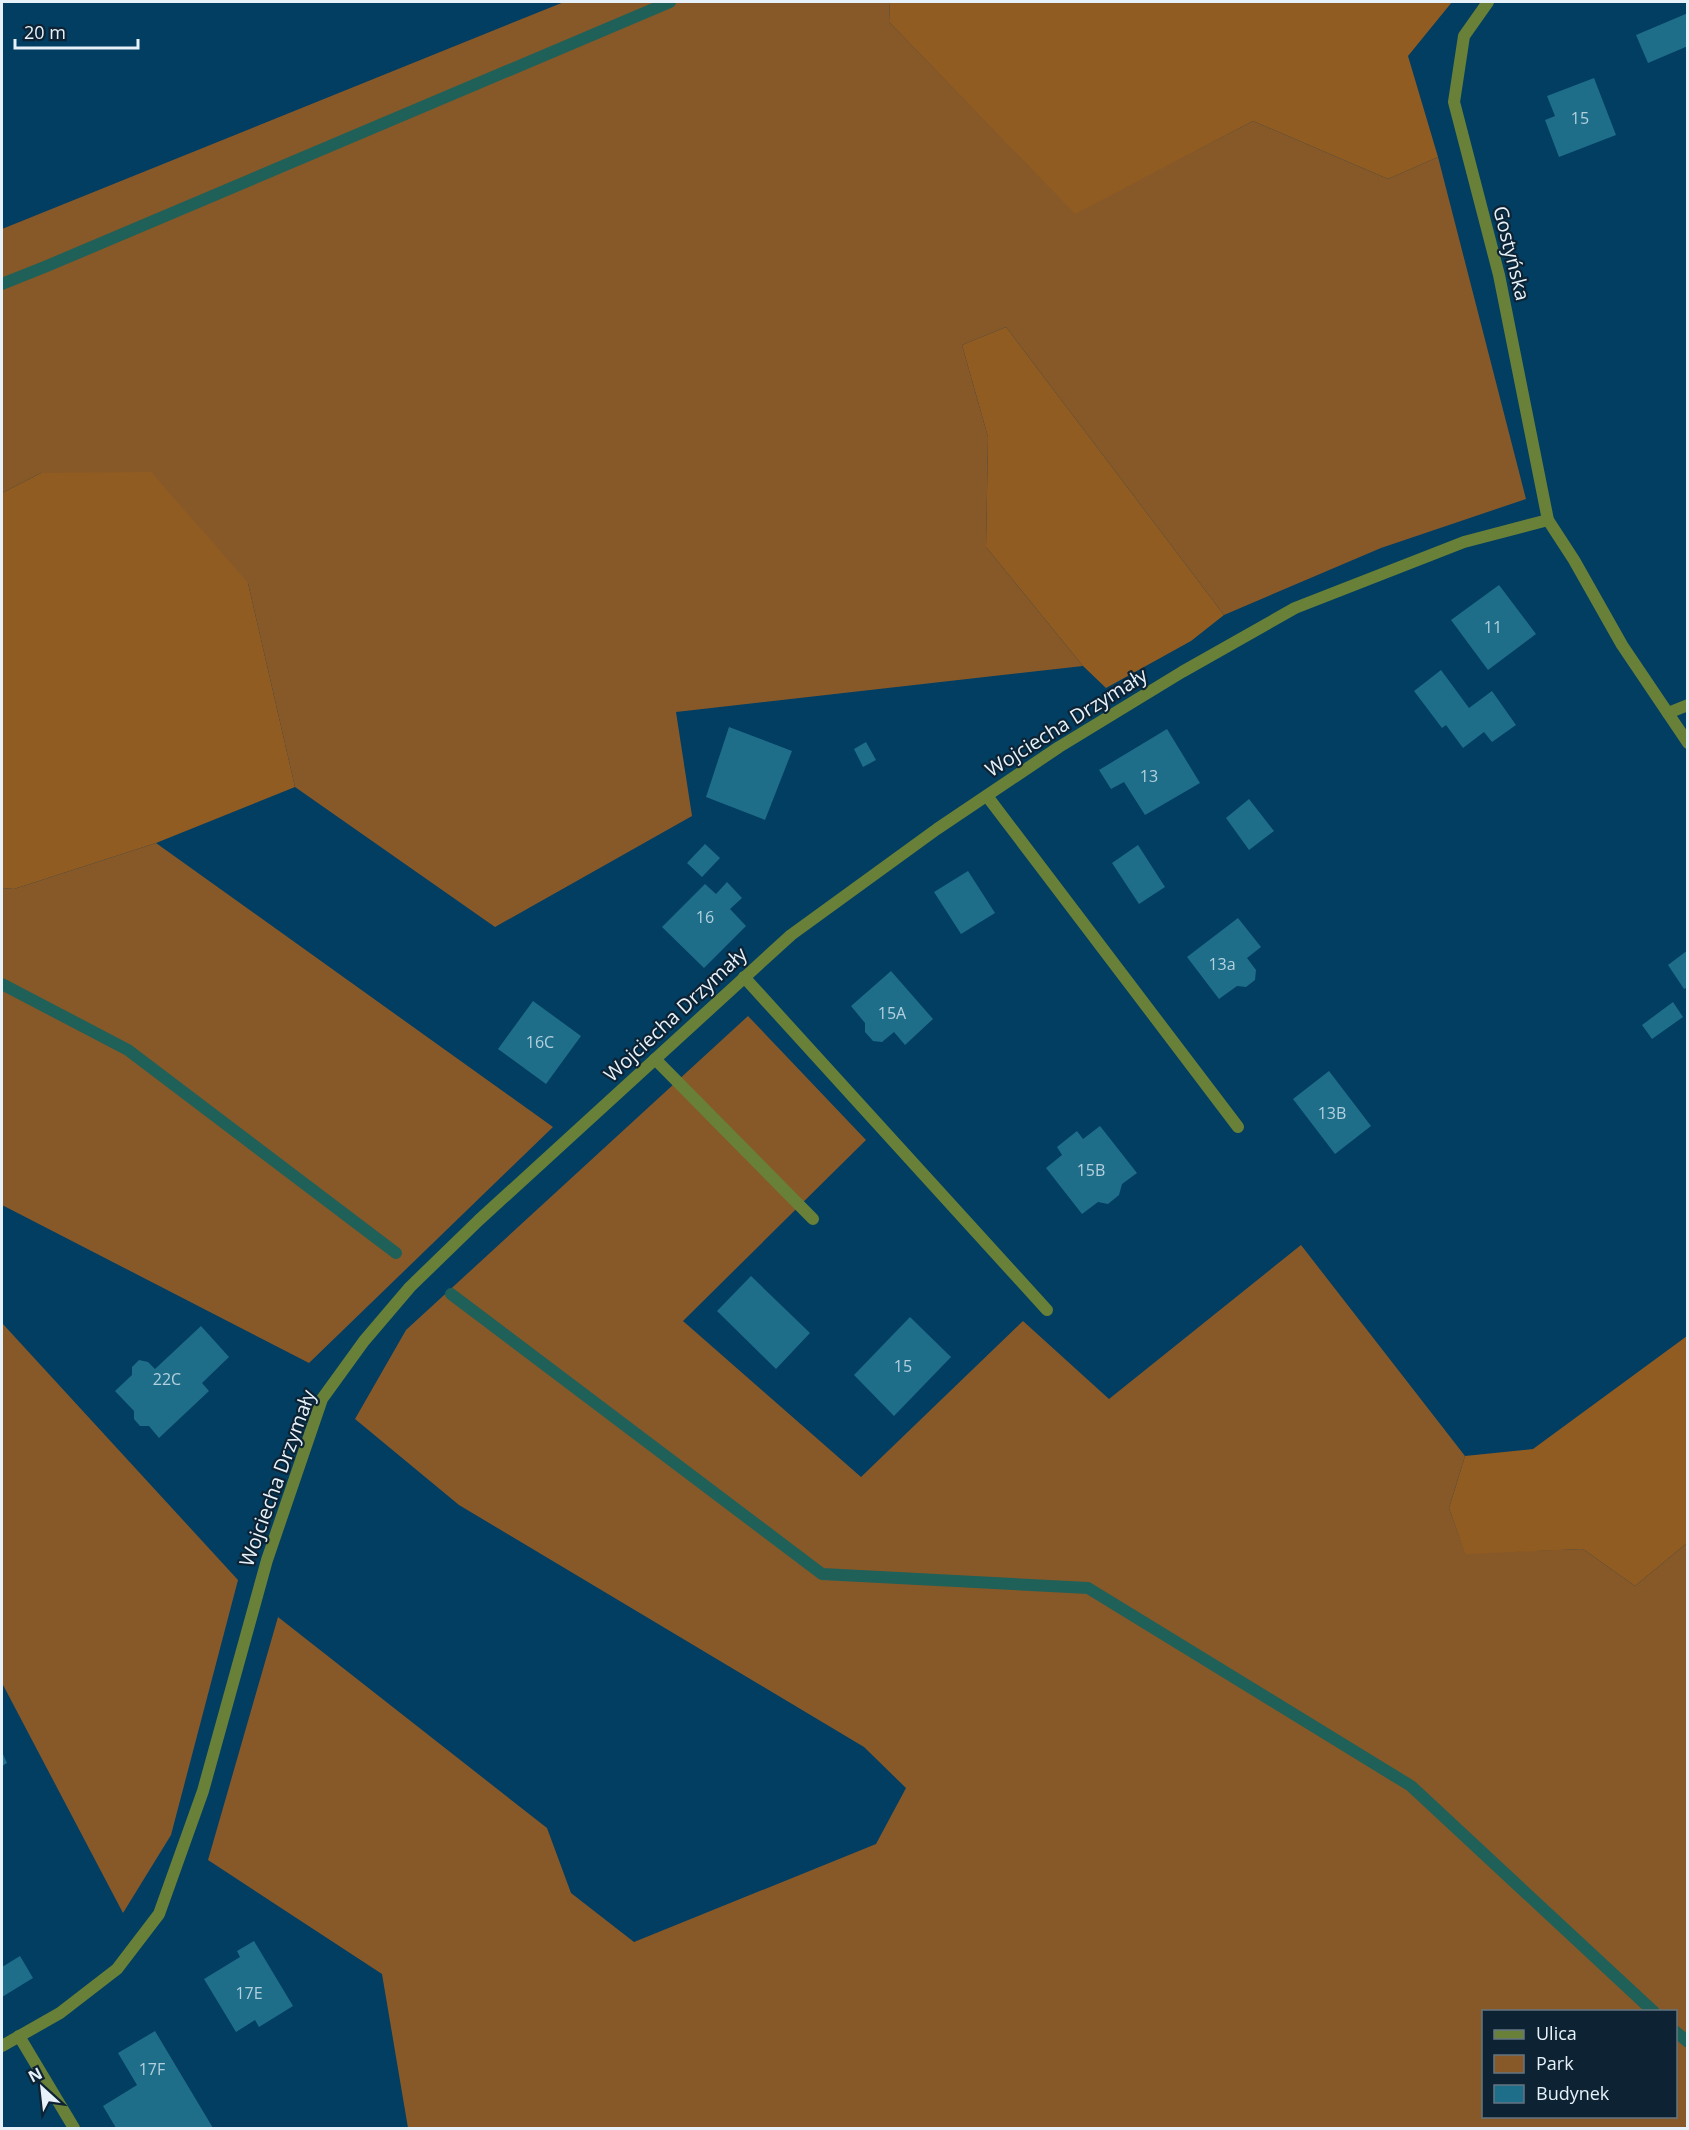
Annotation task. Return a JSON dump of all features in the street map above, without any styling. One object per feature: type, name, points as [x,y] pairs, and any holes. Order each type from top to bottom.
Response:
[{"type":"street","name":"Gostyńska","points":[[1488,2],[1464,36],[1454,102],[1499,275],[1548,520]]},
{"type":"street","points":[[1548,520],[1574,560],[1622,645],[1688,743]]},
{"type":"street","name":"Wojciecha Drzymały","points":[[2,2046],[60,2013],[117,1969],[159,1914],[203,1791],[267,1560],[322,1399],[364,1341],[410,1287],[479,1220],[791,935],[937,829],[1059,747],[1163,683],[1295,608],[1464,542],[1548,520]]},
{"type":"street","points":[[1668,713],[1688,705]]},
{"type":"street","points":[[987,796],[1238,1127]]},
{"type":"street","points":[[744,977],[1047,1310]]},
{"type":"street","points":[[655,1059],[813,1219]]},
{"type":"street","points":[[18,2036],[74,2128]]},
{"type":"green space","points":[[564,2],[890,2],[889,22],[1075,213],[1253,121],[1388,179],[1438,157],[1526,499],[1381,548],[1224,615],[1006,327],[962,345],[988,437],[986,547],[1083,666],[676,712],[692,816],[495,927],[295,787],[248,583],[41,473],[2,493],[2,229]]},
{"type":"green space","points":[[156,843],[553,1127],[309,1363],[2,1205],[2,888],[14,889]]},
{"type":"green space","points":[[748,1016],[866,1140],[683,1321],[861,1477],[1023,1321],[1109,1399],[1301,1245],[1465,1456],[1449,1508],[1465,1553],[1583,1549],[1635,1586],[1687,1543],[1687,2128],[408,2128],[382,1974],[208,1860],[278,1617],[547,1828],[571,1893],[634,1942],[876,1844],[906,1788],[864,1747],[459,1505],[355,1419],[406,1330]]},
{"type":"green space","points":[[2,1323],[238,1580],[171,1835],[123,1913],[2,1683]]},
{"type":"shaded area","points":[[890,2],[1452,2],[1408,56],[1438,157],[1388,179],[1253,121],[1075,214],[889,22]]},
{"type":"shaded area","points":[[1006,327],[1224,615],[1191,641],[1106,688],[1083,666],[986,547],[988,437],[962,345]]},
{"type":"shaded area","points":[[151,472],[248,583],[295,787],[156,843],[14,889],[2,888],[2,493],[41,473]]},
{"type":"shaded area","points":[[1687,1336],[1687,1543],[1635,1586],[1583,1549],[1465,1554],[1449,1508],[1465,1456],[1533,1449]]},
{"type":"building","points":[[1688,13],[1688,46],[1648,63],[1636,35]]},
{"type":"building","points":[[1594,78],[1616,135],[1559,157],[1545,120],[1555,116],[1547,96]]},
{"type":"building","points":[[1499,585],[1536,634],[1488,670],[1451,620]]},
{"type":"building","points":[[1441,670],[1469,708],[1492,691],[1516,725],[1492,742],[1484,732],[1463,748],[1446,725],[1442,728],[1414,691]]},
{"type":"building","points":[[729,727],[792,751],[765,820],[706,797]]},
{"type":"building","points":[[1167,729],[1200,783],[1145,815],[1124,782],[1111,789],[1099,770]]},
{"type":"building","points":[[866,742],[876,760],[863,767],[854,749]]},
{"type":"building","points":[[1249,799],[1274,831],[1249,850],[1226,818]]},
{"type":"building","points":[[705,844],[720,858],[702,877],[687,863]]},
{"type":"building","points":[[1138,845],[1165,887],[1139,904],[1112,863]]},
{"type":"building","points":[[968,871],[995,913],[961,934],[934,892]]},
{"type":"building","points":[[727,882],[742,898],[730,909],[746,926],[704,968],[662,927],[705,884],[716,894]]},
{"type":"building","points":[[1238,918],[1261,947],[1247,958],[1256,970],[1255,980],[1246,987],[1237,986],[1219,999],[1187,957]]},
{"type":"building","points":[[1688,950],[1688,987],[1684,989],[1668,965]]},
{"type":"building","points":[[891,971],[933,1019],[905,1045],[894,1032],[882,1042],[873,1041],[865,1032],[865,1023],[851,1006]]},
{"type":"building","points":[[533,1001],[581,1036],[546,1084],[498,1049]]},
{"type":"building","points":[[1673,1002],[1683,1017],[1652,1039],[1642,1025]]},
{"type":"building","points":[[1329,1071],[1371,1126],[1335,1154],[1293,1099]]},
{"type":"building","points":[[1100,1126],[1137,1173],[1122,1184],[1119,1195],[1108,1204],[1098,1202],[1082,1214],[1046,1168],[1062,1155],[1057,1147],[1077,1131],[1083,1139]]},
{"type":"building","points":[[751,1276],[810,1333],[776,1369],[717,1311]]},
{"type":"building","points":[[910,1317],[951,1357],[894,1416],[854,1375]]},
{"type":"building","points":[[201,1326],[229,1357],[202,1383],[209,1391],[159,1438],[149,1426],[140,1426],[134,1419],[134,1411],[115,1391],[132,1375],[132,1367],[139,1360],[148,1362],[155,1369]]},
{"type":"building","points":[[2,1752],[7,1763],[2,1766]]},
{"type":"building","points":[[254,1941],[293,2006],[259,2027],[255,2020],[236,2032],[204,1979],[240,1957],[237,1951]]},
{"type":"building","points":[[20,1956],[33,1978],[2,1997],[2,1967]]},
{"type":"building","points":[[155,2031],[213,2128],[116,2128],[103,2106],[137,2085],[118,2053]]},
{"type":"waterway","points":[[2,284],[670,2]]},
{"type":"waterway","points":[[2,984],[128,1050],[396,1253]]},
{"type":"waterway","points":[[451,1294],[822,1574],[1088,1588],[1411,1786],[1652,2010]]},
{"type":"waterway","points":[[1677,2033],[1688,2042]]}]
